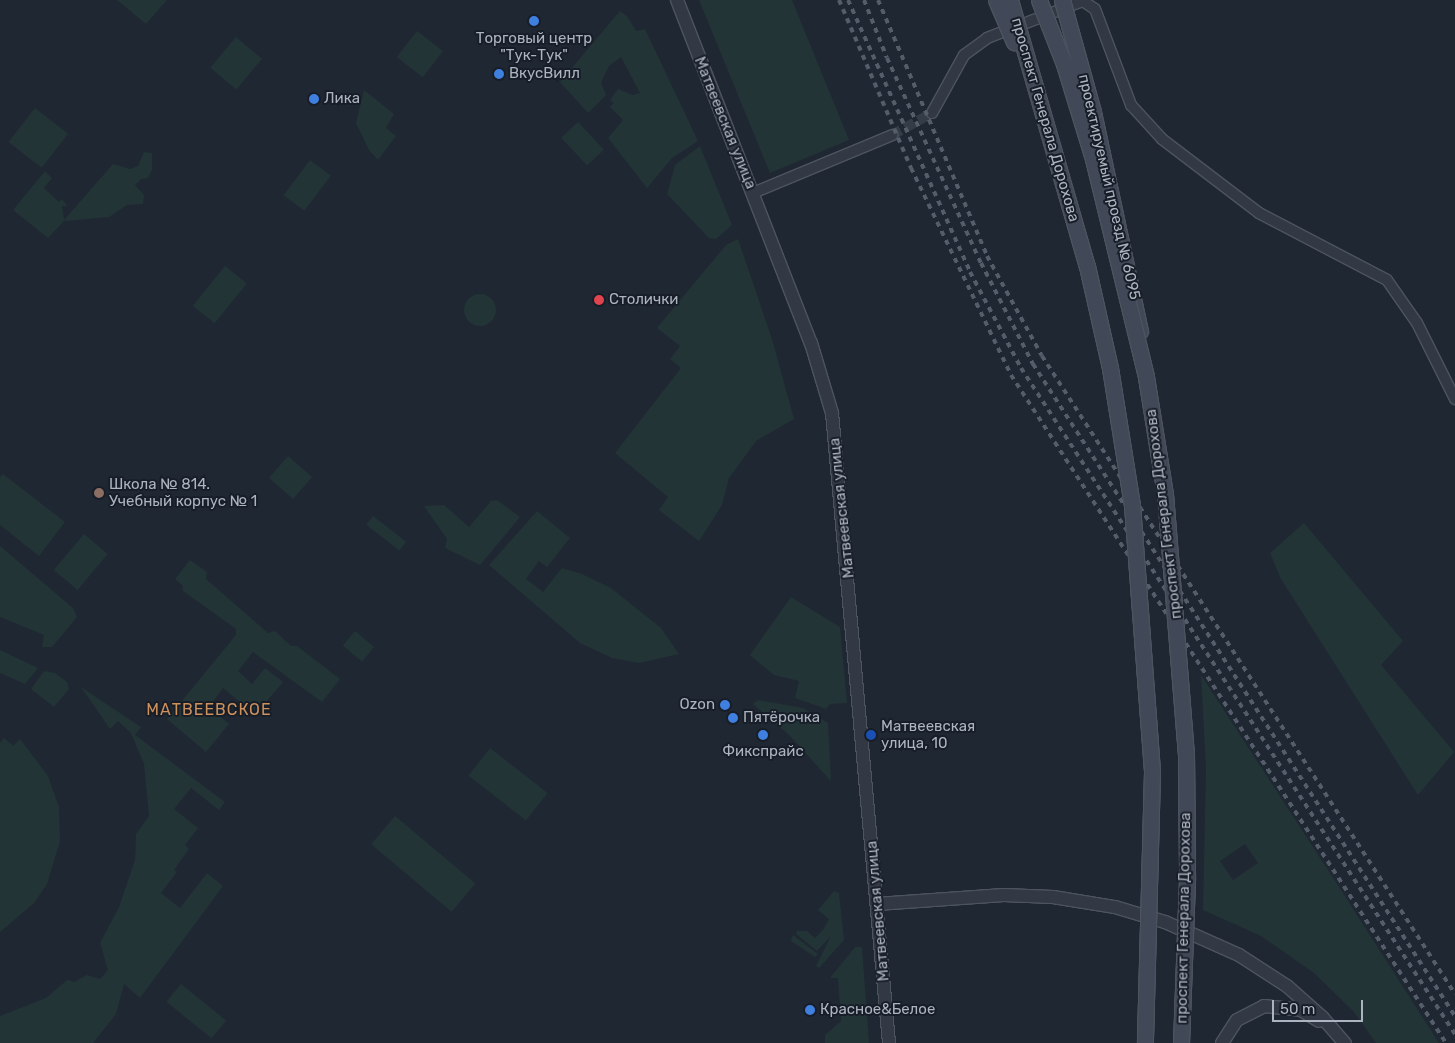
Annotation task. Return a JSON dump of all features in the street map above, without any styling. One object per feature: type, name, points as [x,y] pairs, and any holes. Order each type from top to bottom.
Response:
[{"type":"main road","points":[[996,0],[1040,98]]},
{"type":"main road","name":"проспект Генерала Дорохова","points":[[1010,0],[1040,98],[1093,294],[1110,368],[1132,505],[1152,772],[1145,1043]]},
{"type":"main road","name":"проспект Генерала Дорохова","points":[[1038,0],[1064,64],[1093,159],[1146,377],[1165,494],[1186,753],[1188,880],[1181,1043]]},
{"type":"main road","name":"проектируемый проезд № 6095","points":[[1062,0],[1092,112],[1135,296],[1146,377]]},
{"type":"street","name":"Матвеевская улица","points":[[676,0],[823,374],[832,413],[889,1043]]},
{"type":"street","points":[[932,113],[964,55],[987,38],[1083,1],[1095,9],[1131,105],[1162,139],[1259,213],[1387,280],[1418,323],[1455,398]]},
{"type":"street","points":[[753,193],[892,135]]},
{"type":"street","points":[[877,904],[1020,895],[1078,899],[1115,907],[1165,922],[1240,955],[1287,986],[1343,1040]]},
{"type":"street","points":[[1222,1043],[1237,1020],[1264,1006],[1301,1010],[1343,1040]]},
{"type":"shaded area","points":[[117,0],[167,0],[146,24]]},
{"type":"shaded area","points":[[699,0],[792,0],[849,140],[770,173]]},
{"type":"shaded area","points":[[620,11],[627,16],[636,31],[645,29],[698,141],[672,158],[647,188],[608,138],[623,120],[610,107],[614,103],[610,100],[618,89],[633,95],[640,93],[621,57],[609,66],[601,83],[606,95],[588,113],[560,82]]},
{"type":"shaded area","points":[[417,31],[443,51],[423,77],[397,57]]},
{"type":"shaded area","points":[[236,37],[262,59],[236,89],[210,68]]},
{"type":"shaded area","points":[[364,90],[394,114],[386,128],[396,136],[378,160],[369,150],[356,123]]},
{"type":"shaded area","points":[[35,108],[68,134],[42,168],[9,142]]},
{"type":"shaded area","points":[[578,122],[604,150],[587,165],[561,138]]},
{"type":"shaded area","points":[[700,146],[732,225],[716,239],[709,238],[667,194],[675,165]]},
{"type":"shaded area","points":[[144,152],[152,153],[152,170],[148,178],[141,179],[135,185],[144,195],[143,204],[127,205],[109,217],[64,221],[48,238],[13,210],[45,171],[52,178],[44,188],[59,202],[62,199],[67,206],[62,206],[64,220],[113,164],[130,169],[138,166]]},
{"type":"shaded area","points":[[310,160],[331,176],[304,211],[284,195]]},
{"type":"shaded area","points":[[738,239],[772,339],[794,419],[756,441],[729,478],[722,505],[699,541],[659,510],[668,497],[615,453],[681,368],[670,359],[680,346],[657,328],[726,245]]},
{"type":"shaded area","points":[[225,266],[247,284],[215,323],[193,306]]},
{"type":"shaded area","points":[[480,294],[491,299],[496,310],[491,321],[480,326],[469,321],[464,310],[469,299]]},
{"type":"shaded area","points":[[288,456],[312,477],[293,499],[269,478]]},
{"type":"shaded area","points":[[3,474],[65,522],[39,556],[0,525],[0,477]]},
{"type":"shaded area","points":[[497,500],[520,517],[480,565],[445,548],[447,539],[424,506],[444,505],[469,527],[491,501]]},
{"type":"shaded area","points":[[537,511],[570,538],[547,567],[539,561],[526,579],[543,592],[562,568],[582,574],[611,588],[661,628],[679,654],[639,663],[612,658],[580,643],[489,565]]},
{"type":"shaded area","points":[[373,516],[406,542],[399,551],[366,525]]},
{"type":"shaded area","points":[[1304,523],[1403,641],[1381,665],[1454,752],[1418,795],[1281,579],[1270,553]]},
{"type":"shaded area","points":[[84,534],[108,554],[78,590],[54,570]]},
{"type":"shaded area","points":[[0,546],[73,608],[77,617],[52,647],[42,647],[44,635],[0,617]]},
{"type":"shaded area","points":[[190,560],[207,572],[206,579],[268,633],[275,631],[291,646],[297,646],[340,679],[322,702],[253,652],[238,671],[252,684],[265,668],[283,682],[261,708],[251,711],[223,688],[209,707],[229,724],[206,752],[167,719],[236,635],[236,629],[183,591],[183,586],[175,579]]},
{"type":"shaded area","points":[[791,597],[840,627],[847,703],[830,704],[826,709],[795,698],[799,681],[774,675],[750,655]]},
{"type":"shaded area","points":[[355,631],[374,647],[362,662],[343,646]]},
{"type":"shaded area","points":[[0,650],[38,668],[25,684],[0,673]]},
{"type":"shaded area","points":[[44,671],[55,673],[67,682],[69,689],[54,707],[31,689]]},
{"type":"shaded area","points":[[1201,675],[1439,1043],[1376,1043],[1354,1012],[1314,973],[1261,936],[1203,910],[1206,768]],"holes":[[[1245,844],[1258,863],[1233,880],[1220,861]]]},
{"type":"shaded area","points":[[81,687],[141,727],[135,735],[225,802],[219,810],[191,788],[174,809],[198,828],[185,845],[189,849],[174,870],[177,872],[161,893],[180,908],[207,873],[223,886],[140,998],[124,984],[116,1014],[93,1043],[0,1043],[0,1016],[46,998],[67,980],[74,982],[87,975],[100,979],[108,970],[100,943],[119,907],[135,860],[136,834],[149,816],[144,764],[131,733],[118,721],[110,729]]},
{"type":"shaded area","points":[[758,700],[803,708],[828,723],[831,781],[789,735],[753,704]]},
{"type":"shaded area","points":[[4,738],[13,746],[20,739],[48,776],[59,807],[60,841],[47,884],[34,903],[0,932],[0,743]]},
{"type":"shaded area","points":[[490,748],[548,793],[526,821],[468,776]]},
{"type":"shaded area","points":[[395,816],[475,883],[452,912],[371,844]]},
{"type":"shaded area","points":[[834,891],[839,893],[844,940],[819,968],[816,966],[831,936],[817,951],[796,934],[797,931],[807,931],[815,938],[823,930],[829,919],[818,910]]},
{"type":"shaded area","points":[[793,935],[818,954],[815,957],[791,941]]},
{"type":"shaded area","points":[[855,947],[862,947],[869,1043],[825,1043],[825,1035],[841,1021],[838,978],[830,978]]},
{"type":"shaded area","points":[[181,984],[226,1021],[212,1038],[167,1002]]},
{"type":"tunnel","points":[[892,135],[932,113]]},
{"type":"railway","points":[[839,0],[911,168],[1011,375],[1446,1043]]},
{"type":"railway","points":[[848,0],[970,272],[1021,368],[1455,1034]]},
{"type":"railway","points":[[864,0],[887,58],[981,263],[1033,364],[1455,1016]]},
{"type":"railway","points":[[878,0],[987,256],[1042,356],[1455,994]]},
{"type":"place","name":"Торговый центр \"Тук-Тук\"","points":[[534,21]]},
{"type":"place","name":"ВкусВилл","points":[[499,74]]},
{"type":"place","name":"Лика","points":[[314,99]]},
{"type":"place","name":"Столички","points":[[599,300]]},
{"type":"place","name":"Школа № 814. Учебный корпус № 1","points":[[99,493]]},
{"type":"place","name":"Ozon","points":[[725,705]]},
{"type":"place","name":"Пятёрочка","points":[[733,718]]},
{"type":"place","name":"Фикспрайс","points":[[763,735]]},
{"type":"place","name":"Матвеевская улица, 10","points":[[871,735]]},
{"type":"place","name":"Красное&Белое","points":[[810,1010]]},
{"type":"district","name":"МАТВЕЕВСКОЕ","points":[[209,710]]}]
